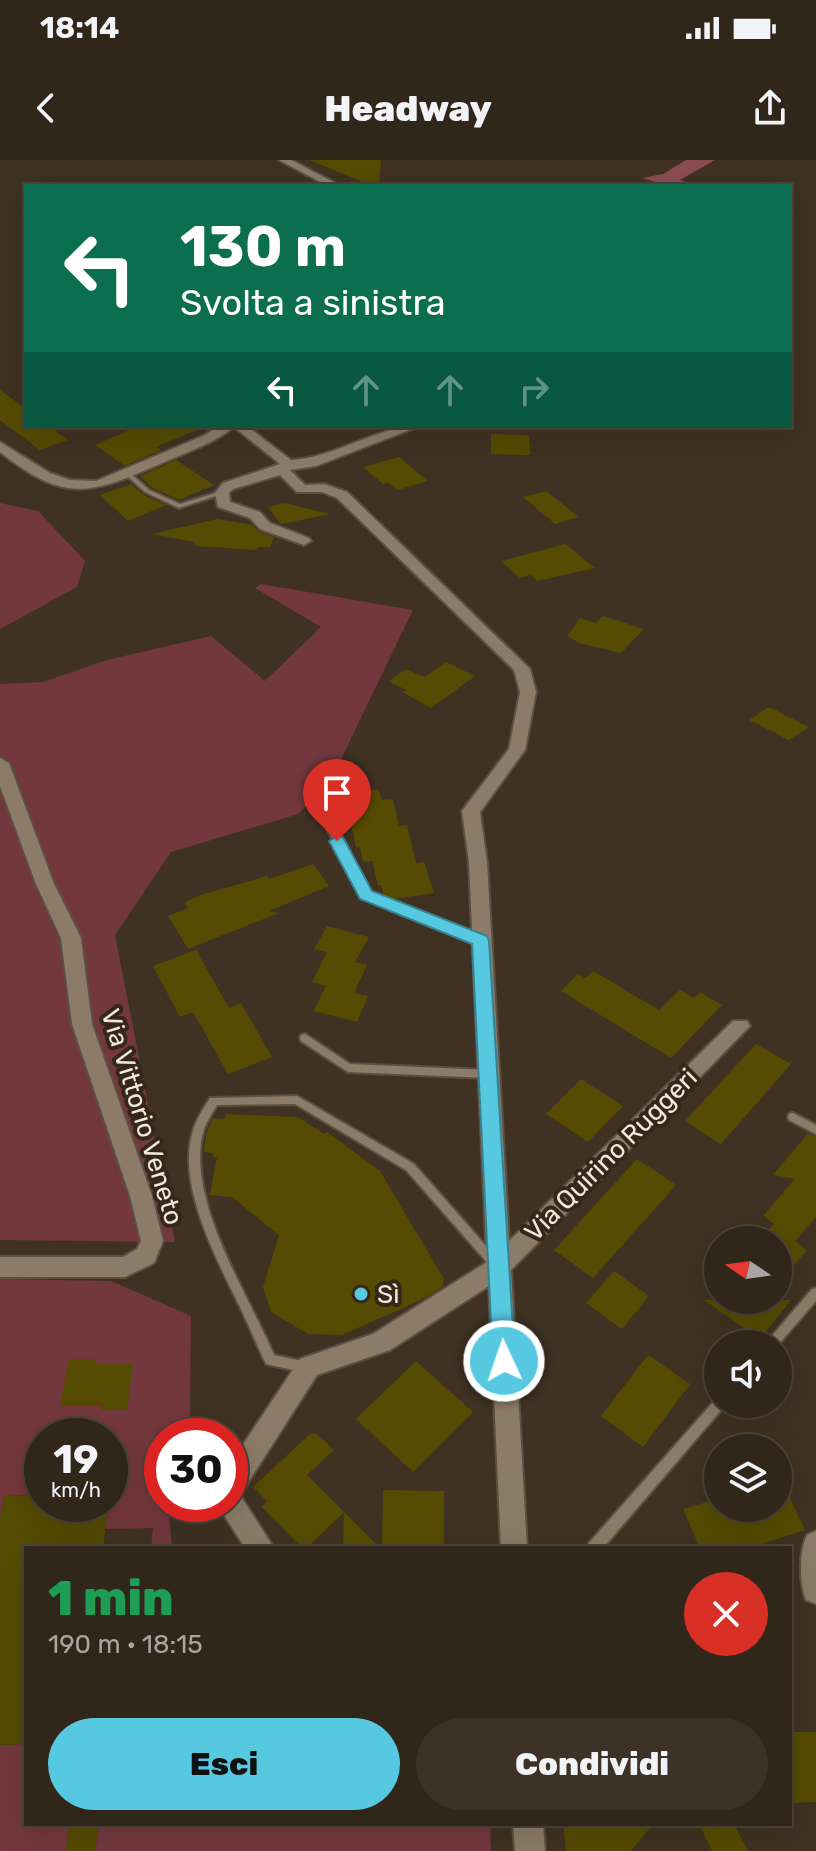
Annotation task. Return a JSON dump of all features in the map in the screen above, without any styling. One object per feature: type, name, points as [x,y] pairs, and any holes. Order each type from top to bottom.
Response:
[{"type":"street","points":[[284,160],[332,184]]},
{"type":"street","points":[[0,446],[29,470],[69,484],[98,485],[210,438],[225,428]]},
{"type":"street","points":[[241,428],[285,467],[302,489],[324,488],[342,495],[522,669],[528,692],[517,750],[471,811],[478,862],[514,1546]]},
{"type":"street","points":[[304,541],[265,526],[255,515],[223,504],[222,493],[228,486],[285,467],[311,463],[408,428]]},
{"type":"street","points":[[311,463],[330,479],[324,488]]},
{"type":"street","name":"Via Vittorio Veneto","points":[[0,763],[45,884],[71,938],[82,1024],[141,1196],[152,1241],[146,1256],[125,1267],[0,1267]]},
{"type":"street","name":"Via Quirino Ruggeri","points":[[309,1367],[381,1342],[499,1267],[740,1026]]},
{"type":"street","points":[[248,1460],[309,1367]]},
{"type":"street","points":[[243,1522],[260,1546]]},
{"type":"street","points":[[816,1544],[816,1590]]},
{"type":"street","points":[[528,1826],[530,1851]]},
{"type":"lane","points":[[127,473],[147,491],[179,506],[222,493]]},
{"type":"lane","points":[[323,814],[366,895],[481,941]]},
{"type":"lane","points":[[305,1038],[348,1068],[488,1074]]},
{"type":"lane","points":[[309,1367],[270,1360],[257,1323],[207,1222],[193,1168],[197,1132],[214,1101],[297,1100],[410,1167],[499,1267]]},
{"type":"lane","points":[[793,1117],[816,1130]]},
{"type":"lane","points":[[783,1330],[816,1293]]},
{"type":"lane","points":[[596,1546],[707,1418]]},
{"type":"shaded area","points":[[686,160],[715,160],[680,180],[691,184],[662,184],[642,178],[663,174]]},
{"type":"shaded area","points":[[0,503],[38,511],[85,561],[77,587],[0,629]]},
{"type":"shaded area","points":[[261,584],[413,610],[328,786],[298,814],[171,852],[115,935],[175,1242],[0,1240],[0,684],[43,682],[107,660],[211,636],[265,681],[321,627],[255,588]]},
{"type":"shaded area","points":[[0,1279],[111,1281],[191,1316],[189,1418],[144,1418],[144,1522],[170,1522],[172,1546],[151,1546],[153,1528],[105,1529],[106,1522],[128,1522],[128,1418],[24,1418],[24,1495],[5,1496],[0,1519]]},
{"type":"shaded area","points":[[24,1744],[24,1826],[69,1826],[66,1851],[0,1851],[0,1745]]},
{"type":"shaded area","points":[[99,1826],[490,1826],[491,1851],[95,1851]]},
{"type":"building","points":[[310,160],[381,160],[379,184],[367,184]]},
{"type":"building","points":[[0,390],[24,408],[24,428],[52,428],[68,440],[40,450],[0,420]]},
{"type":"building","points":[[134,428],[201,428],[156,447],[161,450],[125,466],[95,445]]},
{"type":"building","points":[[491,434],[529,435],[530,455],[491,454]]},
{"type":"building","points":[[399,457],[428,481],[397,490],[389,483],[383,484],[363,467]]},
{"type":"building","points":[[176,460],[214,485],[179,500],[151,487],[140,476]]},
{"type":"building","points":[[131,484],[144,495],[166,505],[128,521],[100,495]]},
{"type":"building","points":[[546,491],[579,517],[555,524],[523,497]]},
{"type":"building","points":[[285,503],[330,514],[281,524],[268,507]]},
{"type":"building","points":[[217,519],[253,525],[259,532],[274,537],[270,547],[259,547],[257,550],[196,546],[195,542],[152,534]]},
{"type":"building","points":[[565,544],[595,568],[537,581],[531,575],[520,578],[501,561]]},
{"type":"building","points":[[603,616],[644,629],[621,653],[579,643],[567,636],[580,618],[596,623]]},
{"type":"building","points":[[446,662],[475,676],[431,708],[389,681],[406,669],[424,677]]},
{"type":"building","points":[[769,707],[809,727],[789,740],[749,720]]},
{"type":"building","points":[[378,789],[382,800],[393,799],[399,826],[407,825],[416,863],[424,862],[434,893],[393,899],[384,896],[372,861],[363,862],[360,847],[356,848],[351,824],[341,825],[333,795]]},
{"type":"building","points":[[313,864],[329,886],[269,911],[279,913],[188,949],[168,916],[188,908],[185,902],[204,894],[267,876],[269,879]]},
{"type":"building","points":[[327,926],[369,937],[355,962],[367,965],[354,993],[368,996],[357,1022],[314,1011],[326,986],[312,982],[327,952],[314,949]]},
{"type":"building","points":[[196,950],[229,1008],[241,1003],[272,1057],[228,1074],[193,1012],[180,1017],[153,966]]},
{"type":"building","points":[[593,971],[659,1010],[680,990],[694,998],[700,992],[722,1005],[671,1058],[561,991],[578,974],[585,978]]},
{"type":"building","points":[[756,1044],[791,1064],[721,1144],[685,1121]]},
{"type":"building","points":[[581,1079],[623,1106],[588,1142],[546,1114]]},
{"type":"building","points":[[226,1114],[298,1117],[324,1134],[327,1132],[380,1171],[444,1279],[442,1287],[423,1299],[342,1335],[308,1334],[271,1312],[263,1287],[279,1235],[232,1197],[210,1195],[217,1157],[204,1152],[206,1134],[213,1118],[225,1119]]},
{"type":"building","points":[[808,1133],[816,1137],[816,1217],[795,1241],[807,1250],[792,1268],[792,1226],[772,1226],[774,1224],[763,1216],[795,1179],[773,1175]]},
{"type":"building","points":[[637,1159],[676,1185],[593,1278],[554,1250]]},
{"type":"building","points":[[614,1271],[649,1296],[622,1329],[586,1303]]},
{"type":"building","points":[[724,1314],[780,1314],[767,1330],[747,1330]]},
{"type":"building","points":[[648,1355],[690,1384],[643,1447],[601,1416]]},
{"type":"building","points":[[69,1359],[96,1359],[95,1364],[133,1364],[127,1410],[100,1410],[101,1406],[60,1406]]},
{"type":"building","points":[[416,1361],[473,1412],[413,1472],[356,1419]]},
{"type":"building","points":[[310,1434],[317,1434],[334,1450],[307,1475],[344,1512],[309,1546],[300,1546],[262,1507],[267,1501],[253,1487]]},
{"type":"building","points":[[383,1490],[444,1491],[444,1546],[382,1546]]},
{"type":"building","points":[[24,1495],[24,1522],[107,1522],[103,1546],[24,1546],[24,1744],[0,1745],[0,1519],[4,1496]]},
{"type":"building","points":[[704,1503],[704,1522],[792,1522],[792,1503],[805,1530],[754,1546],[699,1546],[683,1509]]},
{"type":"building","points":[[344,1512],[378,1546],[343,1546]]},
{"type":"building","points":[[792,1732],[816,1732],[816,1802],[792,1803]]},
{"type":"building","points":[[69,1826],[99,1826],[95,1851],[66,1851]]},
{"type":"building","points":[[563,1826],[651,1826],[631,1851],[566,1851]]},
{"type":"building","points":[[700,1826],[735,1826],[748,1851],[712,1851]]},
{"type":"place","name":"Sì","points":[[361,1294]]},
{"type":"route","points":[[337,841],[366,895],[481,941],[504,1361]]}]
